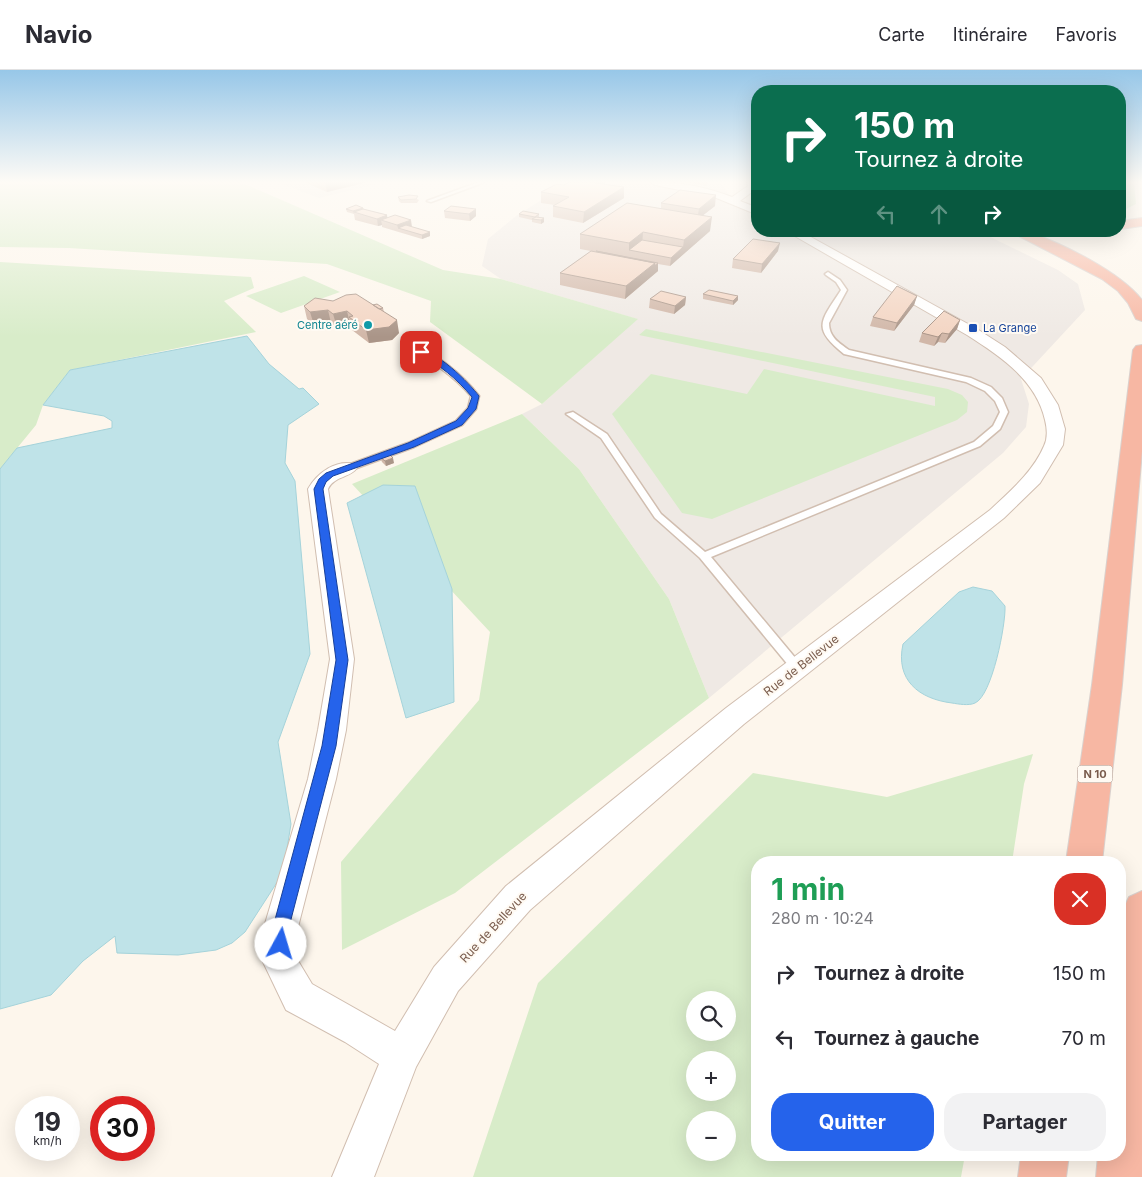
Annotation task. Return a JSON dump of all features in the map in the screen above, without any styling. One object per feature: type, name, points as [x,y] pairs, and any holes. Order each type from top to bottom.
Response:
[{"type":"highway","points":[[1028,237],[1087,264],[1114,281],[1133,298],[1142,316]]},
{"type":"highway","points":[[1107,685],[1142,350]]},
{"type":"highway","name":"N 10","points":[[1085,856],[1107,685],[1142,476]]},
{"type":"highway","points":[[1126,1104],[1142,910]]},
{"type":"highway","points":[[1042,1177],[1044,1161]]},
{"type":"highway","points":[[1120,1177],[1121,1161]]},
{"type":"street","name":"Rue de Bellevue","points":[[353,1177],[401,1056],[446,979],[518,898],[735,716],[996,514],[1030,483],[1054,445],[1056,429],[1050,405],[1035,381],[1000,350],[802,237]]},
{"type":"street","points":[[348,468],[329,474],[322,481],[318,489],[342,660],[332,730],[322,779],[281,927],[280,962],[299,997],[358,1029],[401,1056]]},
{"type":"lane","points":[[704,556],[977,444],[997,427],[1004,412],[999,400],[988,389],[968,380],[846,352],[834,344],[826,334],[824,322],[844,290],[838,281],[828,274]]},
{"type":"lane","points":[[348,468],[411,445],[459,423],[472,409],[476,396],[465,383],[434,359],[408,346]]},
{"type":"lane","points":[[570,414],[604,436],[658,516],[704,556],[798,669]]},
{"type":"shaded area","points":[[495,234],[751,234],[751,237],[990,237],[1058,270],[1078,284],[1085,310],[1021,379],[1029,404],[1026,427],[1003,453],[709,698],[669,599],[579,469],[522,414],[542,404],[637,319],[501,279],[482,266],[488,239]]},
{"type":"green space","points":[[0,234],[359,234],[443,270],[501,279],[638,319],[542,404],[430,322],[431,301],[327,264],[69,248],[0,247]]},
{"type":"green space","points":[[0,262],[251,277],[254,288],[224,301],[256,332],[70,370],[43,405],[36,425],[0,469]]},
{"type":"green space","points":[[304,276],[340,292],[281,313],[246,296]]},
{"type":"green space","points":[[646,329],[948,389],[962,395],[968,402],[967,412],[957,420],[712,519],[682,513],[612,414],[651,374],[747,394],[764,369],[935,406],[935,397],[639,335]]},
{"type":"green space","points":[[522,414],[579,469],[669,599],[709,698],[455,893],[342,950],[341,862],[479,700],[490,632],[352,484]]},
{"type":"green space","points":[[1033,754],[1024,784],[1013,856],[751,856],[751,1161],[964,1161],[961,1177],[473,1177],[538,983],[753,773],[887,797]]},
{"type":"water","points":[[247,336],[269,364],[299,389],[303,388],[319,404],[288,425],[285,463],[295,481],[310,654],[278,742],[291,824],[283,873],[245,932],[232,943],[216,950],[178,955],[117,953],[115,936],[83,961],[51,995],[0,1009],[0,469],[17,448],[112,428],[112,421],[104,416],[43,405],[70,370]]},
{"type":"water","points":[[383,485],[415,486],[452,589],[454,702],[406,718],[347,503]]},
{"type":"water","points":[[973,587],[992,591],[1005,606],[997,659],[987,687],[981,698],[975,703],[964,704],[940,701],[920,692],[912,686],[906,677],[901,657],[903,644],[959,592]]},
{"type":"building","points":[[581,234],[641,234],[629,243]]},
{"type":"building","points":[[652,234],[692,234],[684,240]]},
{"type":"building","points":[[753,239],[780,243],[762,264],[733,259]]},
{"type":"building","points":[[642,240],[683,247],[671,258],[629,250]]},
{"type":"building","points":[[591,251],[655,263],[626,286],[560,273]]},
{"type":"building","points":[[596,251],[658,263],[654,266],[655,263]]},
{"type":"building","points":[[897,286],[917,296],[897,323],[873,317]]},
{"type":"building","points":[[709,290],[738,296],[733,301],[703,294]]},
{"type":"building","points":[[661,291],[686,297],[675,306],[650,299]]},
{"type":"building","points":[[356,294],[397,320],[389,327],[366,330],[349,317],[353,316],[347,311],[333,314],[328,310],[310,312],[304,306],[315,298],[333,301],[346,295]]},
{"type":"building","points":[[377,304],[383,308],[379,309],[373,305]]},
{"type":"building","points":[[944,311],[960,320],[949,334],[942,333],[938,337],[922,333]]},
{"type":"building","points":[[389,454],[393,458],[385,461],[380,457]]},
{"type":"place","name":"Centre aéré","points":[[368,325]]},
{"type":"place","name":"La Grange","points":[[973,328]]},
{"type":"route","points":[[281,944],[281,927],[322,779],[332,730],[342,660],[318,489],[322,481],[329,474],[411,445],[459,423],[472,409],[476,396],[465,383],[434,359],[421,352]]}]
